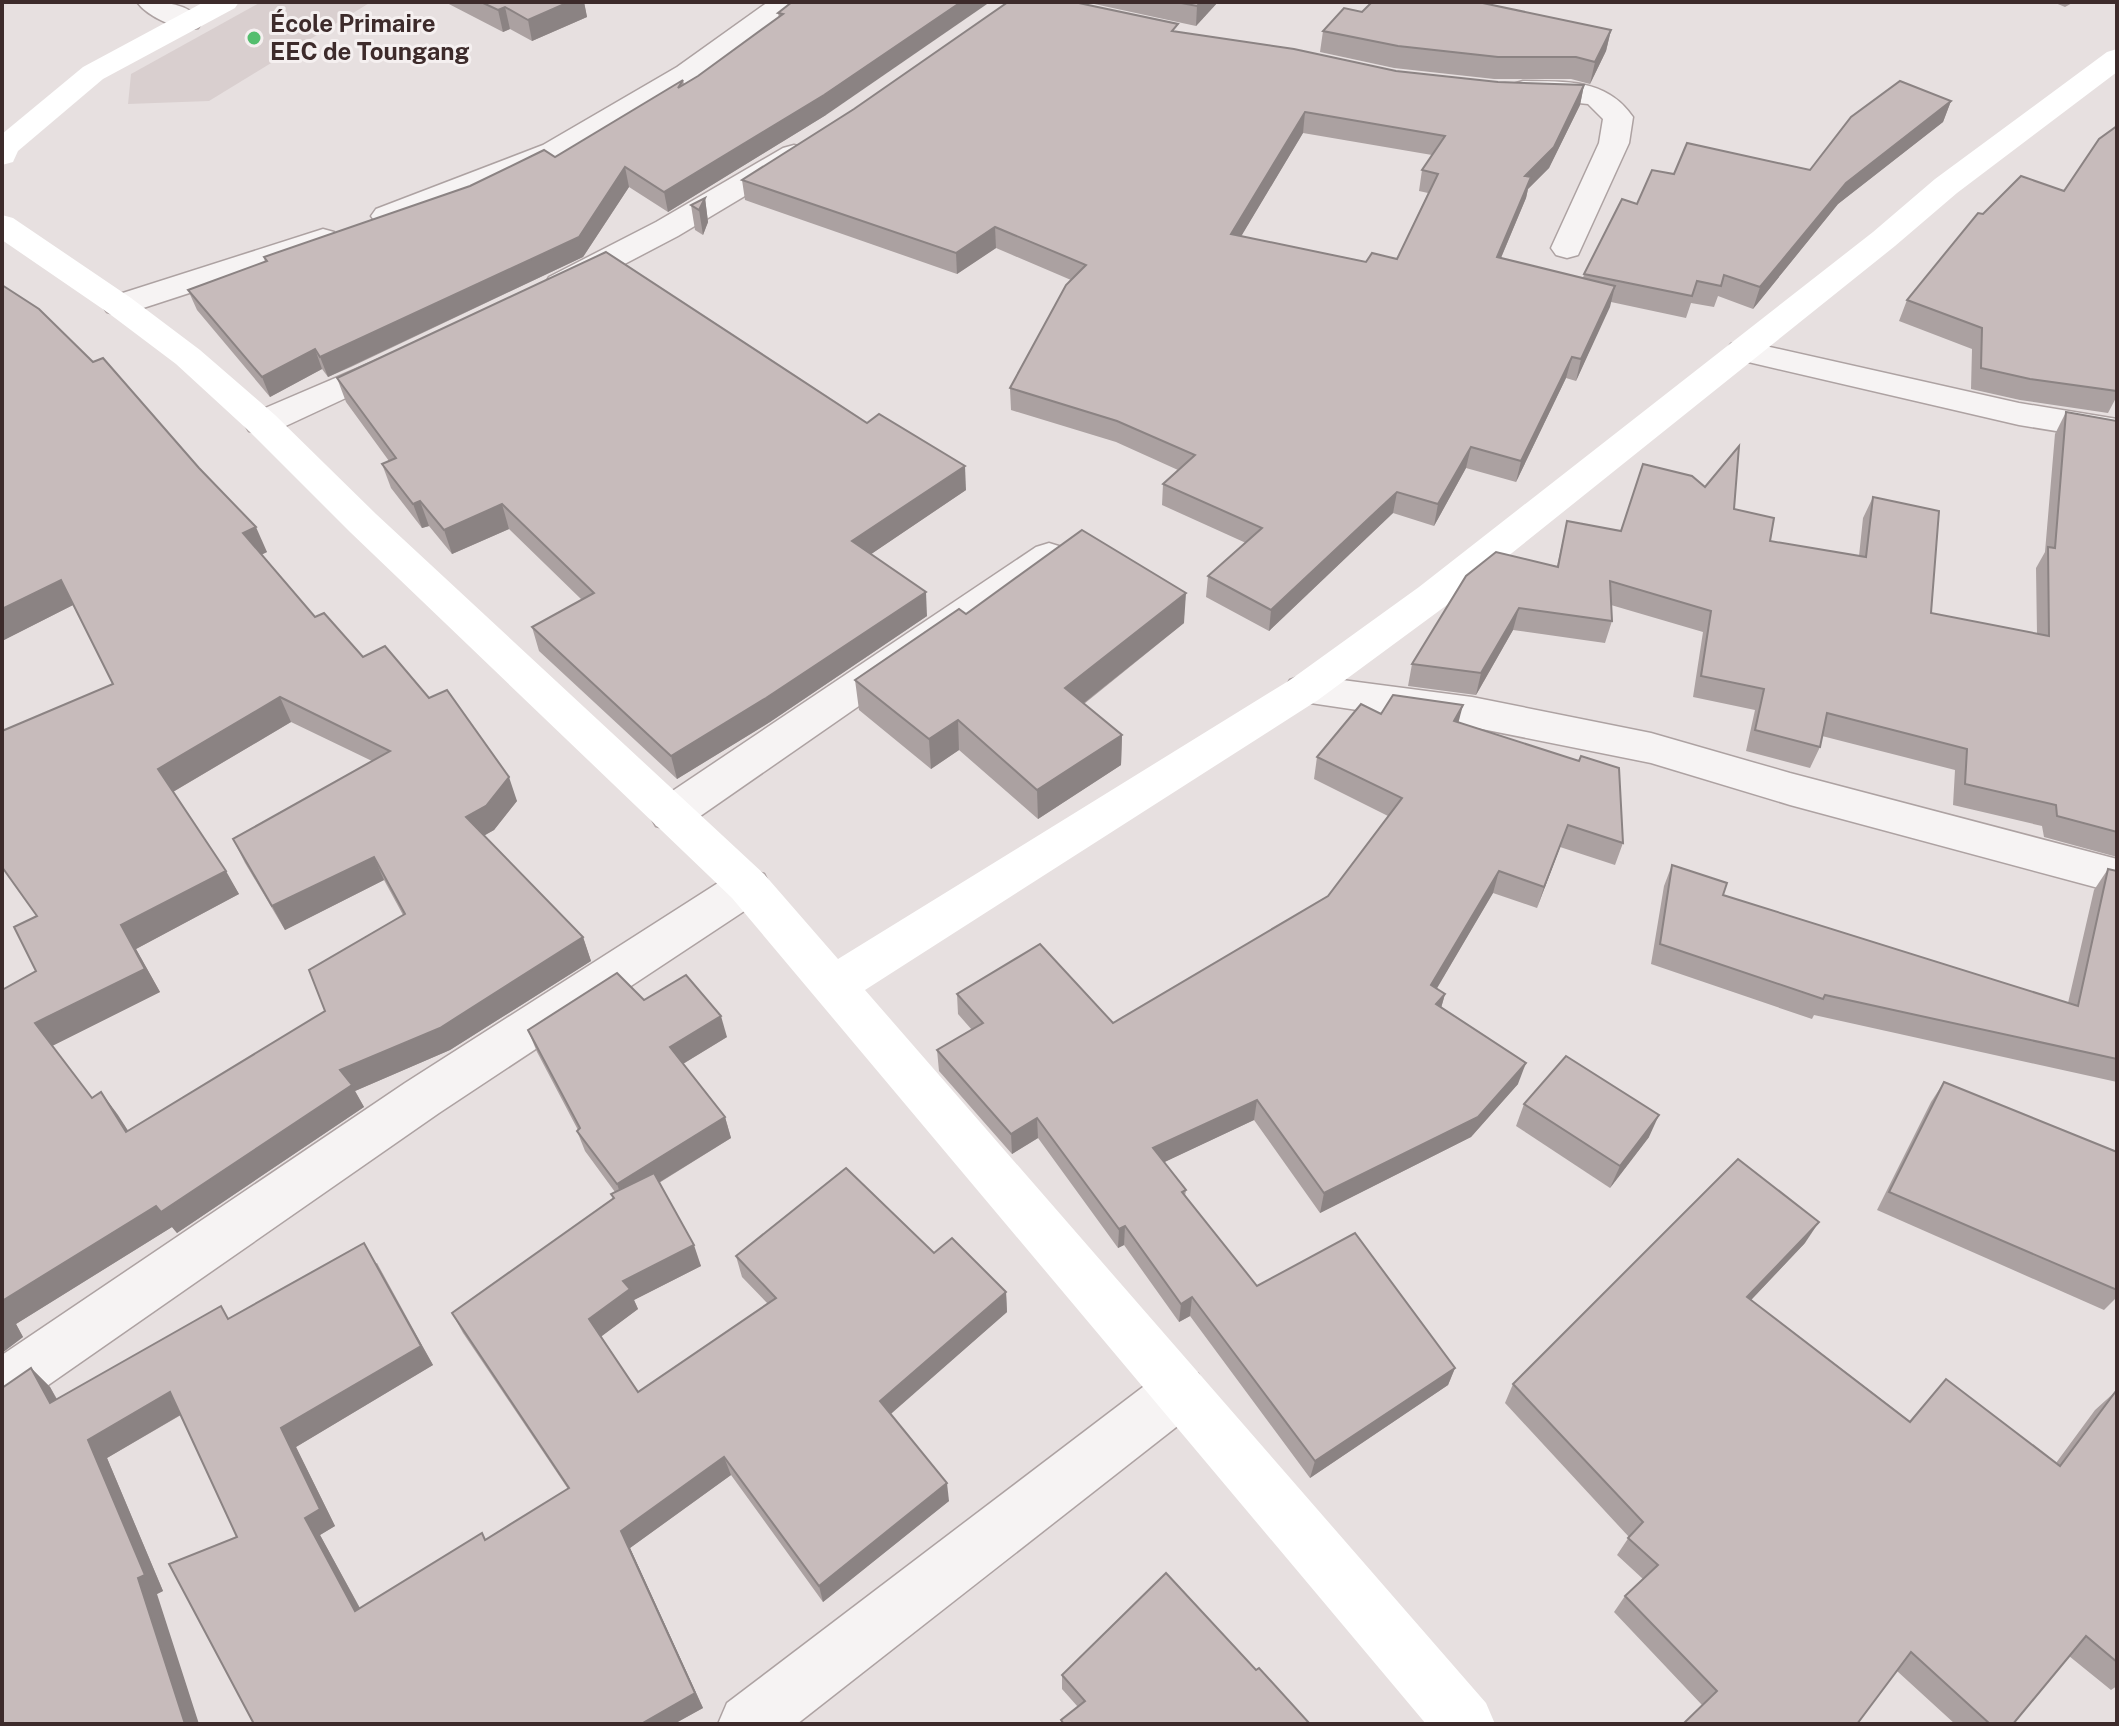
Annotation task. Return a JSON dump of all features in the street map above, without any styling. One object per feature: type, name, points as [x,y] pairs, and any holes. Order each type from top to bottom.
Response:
[{"type":"street","points":[[151,2],[188,22]]},
{"type":"street","points":[[2,156],[4,148],[93,73],[225,2]]},
{"type":"street","points":[[119,305],[280,254],[554,151],[687,73],[786,2]]},
{"type":"street","points":[[835,985],[1304,690],[1433,596],[1946,186],[2117,58]]},
{"type":"street","points":[[1494,91],[1571,91],[1598,97],[1618,117],[1614,143],[1567,248]]},
{"type":"street","points":[[537,297],[667,229],[815,140]]},
{"type":"street","points":[[2,225],[119,305],[188,357],[262,423],[363,523],[748,886],[1465,1724]]},
{"type":"street","points":[[262,423],[428,347]]},
{"type":"street","points":[[1743,351],[1989,408],[2117,430]]},
{"type":"street","points":[[671,814],[1062,547]]},
{"type":"street","points":[[1304,690],[1472,712],[1651,748],[1790,789],[2117,876]]},
{"type":"street","points":[[2,1386],[422,1098],[748,886]]},
{"type":"street","points":[[748,1724],[1179,1392]]},
{"type":"shaded area","name":"École Primaire EEC de Toungang","points":[[261,2],[371,2],[209,101],[128,104],[131,74]]},
{"type":"building","points":[[481,2],[569,2],[528,20],[505,7],[498,10]]},
{"type":"building","points":[[792,2],[961,2],[824,95],[664,192],[625,167],[579,237],[320,357],[315,349],[262,377],[188,290],[267,261],[264,257],[470,186],[544,150],[555,157],[683,80],[678,88],[698,76],[783,14],[778,13]]},
{"type":"building","points":[[1008,2],[1074,2],[1178,24],[1172,31],[1294,49],[1396,71],[1498,82],[1584,85],[1554,147],[1525,176],[1531,177],[1497,257],[1615,286],[1581,359],[1572,357],[1521,461],[1471,447],[1438,504],[1397,492],[1271,610],[1208,576],[1262,528],[1163,484],[1195,455],[1117,421],[1010,388],[1066,285],[1086,265],[995,227],[956,253],[742,180],[854,109]],"holes":[[[1305,112],[1445,136],[1422,170],[1438,174],[1397,259],[1372,253],[1366,262],[1231,234]]]},
{"type":"building","points":[[1176,2],[1201,2],[1197,6]]},
{"type":"building","points":[[1372,2],[1478,2],[1611,30],[1595,62],[1576,57],[1498,57],[1398,46],[1323,31],[1344,8],[1362,12]]},
{"type":"building","points":[[1900,81],[1951,101],[1846,183],[1760,287],[1724,275],[1721,286],[1697,281],[1692,296],[1584,274],[1622,199],[1637,204],[1652,170],[1674,174],[1687,143],[1810,170],[1851,117]]},
{"type":"building","points":[[2117,126],[2117,391],[2030,379],[1981,368],[1982,328],[1907,300],[1978,213],[1983,214],[2021,176],[2064,191],[2099,139]]},
{"type":"building","points":[[705,198],[699,210],[691,205]]},
{"type":"building","points":[[606,252],[867,423],[879,414],[965,466],[852,541],[926,592],[766,698],[671,756],[532,627],[594,593],[502,504],[444,530],[420,501],[413,504],[382,464],[396,458],[337,378]]},
{"type":"building","points":[[2,285],[39,309],[93,362],[103,358],[199,468],[256,527],[243,533],[315,617],[324,613],[363,657],[385,646],[429,698],[447,690],[509,777],[486,806],[466,817],[583,937],[440,1028],[340,1070],[352,1085],[161,1212],[156,1206],[2,1301],[2,990],[36,971],[14,927],[37,916],[2,867],[2,731],[113,684],[61,580],[2,609]],"holes":[[[280,697],[390,751],[233,839],[272,906],[374,857],[405,914],[309,970],[325,1011],[126,1132],[101,1092],[92,1098],[35,1023],[145,969],[121,925],[226,871],[158,769]]]},
{"type":"building","points":[[2066,412],[2117,421],[2117,832],[2057,816],[2056,805],[1965,784],[1967,749],[1827,713],[1820,747],[1755,730],[1764,689],[1701,676],[1711,611],[1610,581],[1612,621],[1519,608],[1481,673],[1412,664],[1466,576],[1496,552],[1558,567],[1567,521],[1621,531],[1643,464],[1692,476],[1705,487],[1739,446],[1734,509],[1774,518],[1770,541],[1866,557],[1873,497],[1939,511],[1931,613],[2049,636],[2048,547],[2055,548]]},
{"type":"building","points":[[1082,530],[1186,593],[1065,688],[1122,735],[1037,790],[958,720],[929,739],[855,680],[959,609],[966,614]]},
{"type":"building","points":[[1393,695],[1463,705],[1454,721],[1579,761],[1581,756],[1619,768],[1623,843],[1568,825],[1544,887],[1499,871],[1431,985],[1445,994],[1436,1004],[1526,1063],[1478,1117],[1324,1193],[1257,1100],[1153,1148],[1186,1190],[1182,1192],[1257,1286],[1355,1233],[1455,1368],[1315,1461],[1192,1297],[1181,1304],[1125,1226],[1119,1229],[1037,1118],[1011,1134],[937,1050],[983,1023],[957,994],[1040,944],[1113,1023],[1328,896],[1402,798],[1317,757],[1361,704],[1381,714]]},
{"type":"building","points":[[1672,865],[1727,883],[1723,895],[2078,1006],[2108,869],[2117,871],[2117,1059],[1825,995],[1823,999],[1660,944]]},
{"type":"building","points":[[617,973],[644,1000],[686,975],[721,1016],[670,1047],[725,1117],[617,1184],[577,1131],[580,1128],[528,1030]]},
{"type":"building","points":[[1566,1056],[1659,1115],[1620,1166],[1524,1104]]},
{"type":"building","points":[[1944,1082],[2117,1152],[2117,1290],[1889,1192]]},
{"type":"building","points":[[1738,1159],[1819,1222],[1747,1297],[1910,1422],[1946,1379],[2060,1466],[2117,1391],[2117,1662],[2086,1636],[2013,1724],[1990,1724],[1911,1652],[1857,1724],[1683,1724],[1717,1691],[1625,1596],[1658,1565],[1628,1538],[1643,1522],[1513,1384]]},
{"type":"building","points":[[846,1168],[934,1253],[952,1238],[1006,1292],[880,1401],[947,1483],[819,1586],[724,1457],[621,1531],[695,1693],[641,1724],[254,1724],[169,1564],[237,1537],[170,1392],[88,1440],[145,1575],[138,1578],[185,1724],[2,1724],[2,1388],[31,1368],[50,1403],[221,1306],[228,1319],[364,1243],[421,1346],[281,1428],[320,1509],[305,1518],[355,1611],[482,1533],[485,1540],[569,1488],[452,1313],[614,1198],[611,1194],[654,1173],[694,1245],[623,1281],[630,1289],[589,1319],[638,1392],[776,1298],[736,1256]]},
{"type":"building","points":[[1166,1573],[1310,1724],[1064,1724],[1061,1720],[1085,1701],[1062,1675]]},
{"type":"place","name":"École Primaire EEC de Toungang","points":[[254,38]]}]
